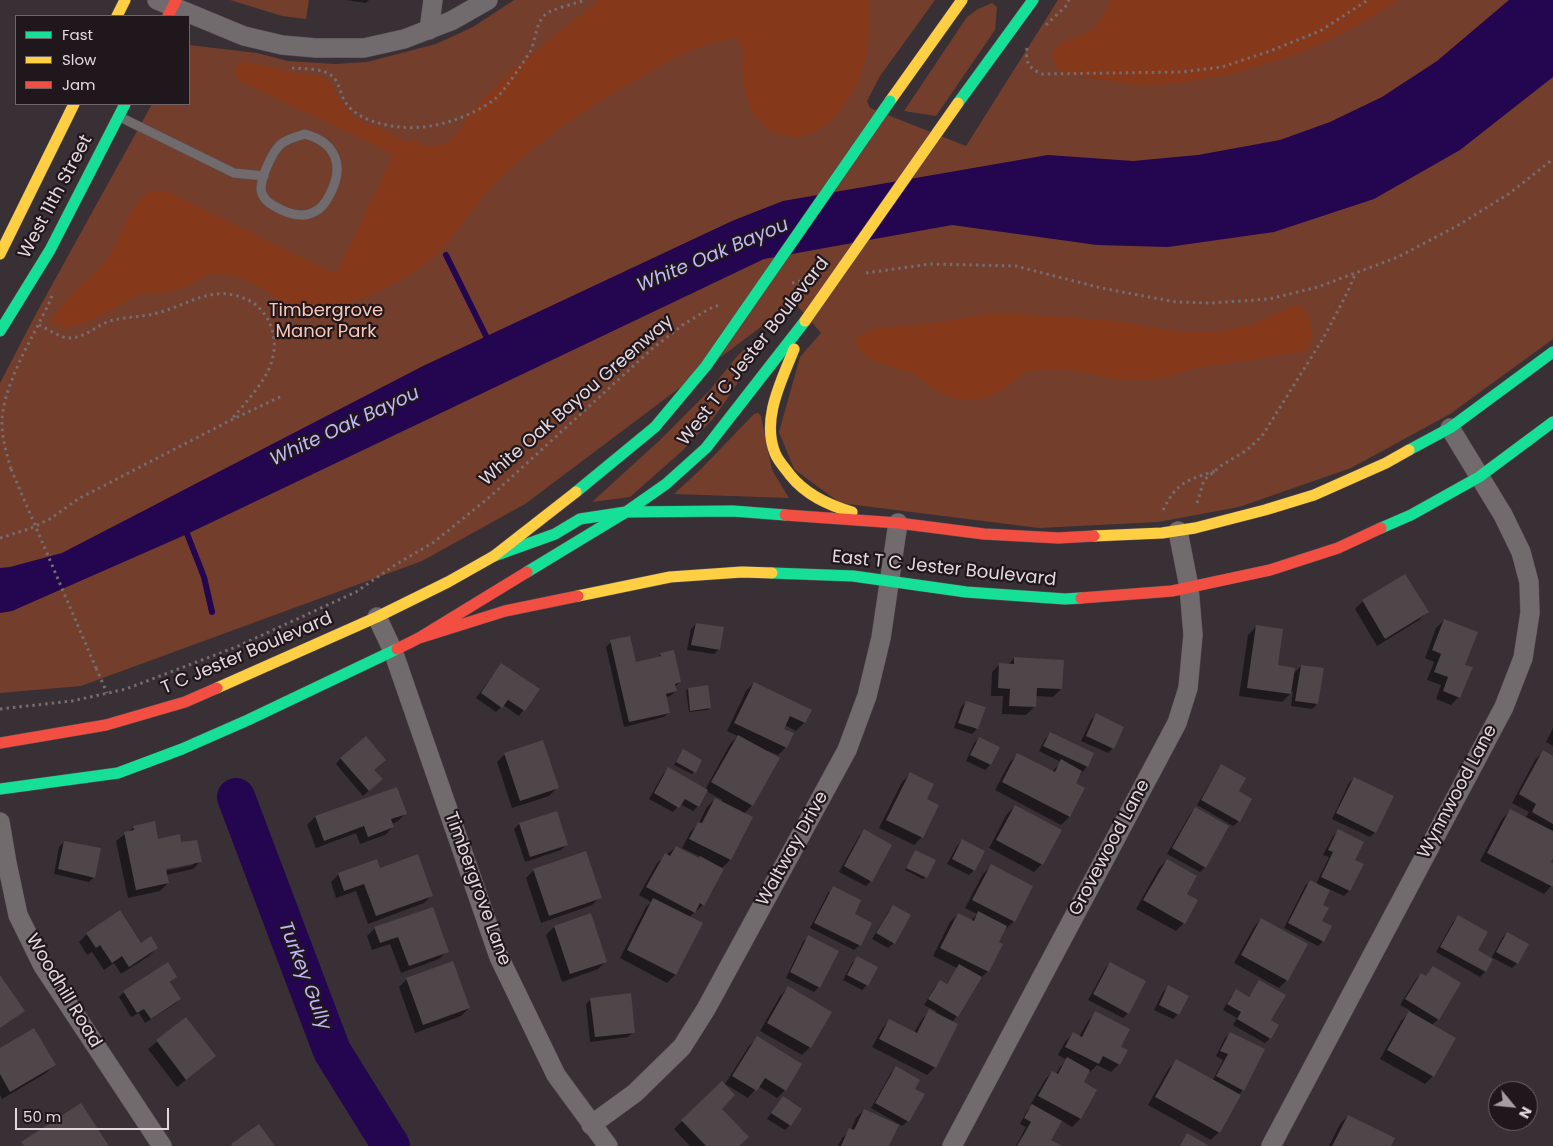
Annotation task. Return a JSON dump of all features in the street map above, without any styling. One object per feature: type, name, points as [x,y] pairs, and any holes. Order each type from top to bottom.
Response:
[{"type":"main road","points":[[118,15],[125,0]]},
{"type":"main road","name":"West T C Jester Boulevard","points":[[494,556],[544,519],[655,427],[706,366],[962,0]]},
{"type":"main road","name":"West T C Jester Boulevard","points":[[419,638],[626,512],[666,484],[706,448],[805,321],[958,103],[1026,2]]},
{"type":"main road","name":"West 11th Street","points":[[0,254],[74,105]]},
{"type":"main road","name":"West 11th Street","points":[[0,331],[50,250],[125,105]]},
{"type":"main road","points":[[805,321],[776,393],[771,432],[775,453],[798,486],[832,507],[898,523]]},
{"type":"main road","points":[[494,556],[555,534],[580,519],[626,512],[733,511],[898,523],[984,534],[1058,538],[1178,531],[1265,510],[1314,494],[1386,463],[1450,428],[1553,352]]},
{"type":"main road","name":"East T C Jester Boulevard","points":[[419,638],[505,611],[670,577],[742,572],[853,576],[966,592],[1065,599],[1172,591],[1270,570],[1338,548],[1411,515],[1479,477],[1553,422]]},
{"type":"main road","name":"T C Jester Boulevard","points":[[0,743],[106,725],[185,702],[377,618],[494,556]]},
{"type":"main road","points":[[0,790],[118,773],[182,749],[239,724],[419,638]]},
{"type":"street","points":[[429,30],[433,0]]},
{"type":"street","points":[[168,6],[244,36],[282,45],[316,48],[364,48],[404,39],[429,30],[451,21],[488,0]]},
{"type":"street","name":"Wynnwood Lane","points":[[1271,1146],[1504,707],[1523,658],[1530,613],[1529,582],[1521,552],[1503,515],[1450,428]]},
{"type":"street","name":"Waltway Drive","points":[[591,1125],[634,1093],[682,1047],[711,1001],[847,750],[867,696],[880,638],[898,523]]},
{"type":"street","name":"Grovewood Lane","points":[[952,1146],[1177,723],[1188,688],[1193,635],[1189,587],[1178,531]]},
{"type":"street","name":"Timbergrove Lane","points":[[377,618],[393,651],[499,957],[556,1075],[608,1146]]},
{"type":"street","name":"Woodhill Road","points":[[0,822],[18,915],[39,958],[162,1146]]},
{"type":"lane","points":[[119,117],[234,173],[264,176]]},
{"type":"lane","points":[[306,134],[316,137],[326,144],[335,157],[338,174],[327,200],[314,212],[304,215],[291,214],[270,204],[262,195],[261,189],[264,176],[266,167],[281,144],[306,134]]},
{"type":"path","points":[[287,67],[319,71],[331,75],[338,83],[351,111],[370,120],[400,127],[448,122],[473,112],[496,97],[531,50],[536,31],[546,14],[585,0]]},
{"type":"path","points":[[1044,27],[1069,0]]},
{"type":"path","points":[[1028,46],[1026,58],[1031,69],[1042,74],[1182,72],[1222,67],[1270,51],[1320,31],[1368,0]]},
{"type":"path","points":[[860,274],[930,264],[1016,266],[1138,296],[1176,302],[1212,303],[1268,299],[1318,287],[1398,257],[1457,226],[1510,193],[1553,160]]},
{"type":"path","points":[[1195,510],[1204,480],[1262,436],[1324,337],[1346,297],[1355,274]]},
{"type":"path","points":[[790,284],[806,280]]},
{"type":"path","points":[[107,694],[11,469],[2,426],[5,403],[11,381],[39,325],[61,336],[70,338],[81,336],[105,323],[159,313],[197,298],[228,293],[252,301],[262,310],[274,333],[275,348],[274,360],[253,394],[232,420]]},
{"type":"path","name":"White Oak Bayou Greenway","points":[[0,708],[72,701],[126,689],[236,648],[356,592],[395,565],[434,542],[492,495],[653,348],[684,324],[709,309],[723,304]]},
{"type":"path","points":[[0,538],[22,532],[50,519],[78,499],[282,396]]},
{"type":"path","points":[[1162,516],[1171,493],[1188,480],[1215,470]]},
{"type":"green space","points":[[230,0],[309,0],[306,19],[282,16]]},
{"type":"green space","name":"Timbergrove Manor Park","points":[[514,0],[935,0],[880,76],[867,101],[870,108],[966,146],[1058,0],[1553,0],[1553,339],[1450,414],[1351,468],[1239,507],[1158,522],[1039,528],[840,503],[794,469],[779,432],[800,357],[821,333],[794,302],[525,504],[422,561],[81,686],[0,693],[0,383],[151,105],[190,105],[190,45],[257,53],[288,61],[335,64],[367,62],[436,44],[473,27]]},
{"type":"green space","points":[[992,3],[997,7],[995,30],[936,116],[904,111],[967,17],[978,9]]},
{"type":"green space","points":[[756,339],[765,340],[712,420],[682,451],[630,497],[592,502],[660,440],[709,391],[738,355]]},
{"type":"green space","points":[[758,413],[761,416],[772,470],[789,498],[674,494],[754,414]]},
{"type":"shaded area","points":[[599,0],[870,0],[866,56],[852,92],[833,119],[821,129],[807,135],[793,137],[769,129],[754,115],[746,96],[741,48],[738,40],[735,38],[695,49],[646,74],[557,130],[505,173],[481,199],[439,252],[418,270],[377,292],[318,315],[311,317],[300,316],[251,282],[211,273],[181,288],[135,297],[85,323],[62,326],[52,322],[52,319],[67,300],[107,259],[128,217],[138,202],[147,193],[155,191],[167,191],[336,274],[394,154],[240,81],[237,79],[234,71],[239,63],[244,61],[325,78],[332,83],[337,96],[355,119],[378,127],[405,141],[416,140],[422,145],[433,147],[453,138],[478,104],[518,65]]},
{"type":"shaded area","points":[[1110,0],[1399,0],[1355,27],[1327,41],[1298,54],[1237,73],[1174,84],[1142,86],[1062,73],[1056,66],[1055,50],[1062,43],[1095,27],[1107,9]]},
{"type":"shaded area","points":[[1298,305],[1307,314],[1312,328],[1311,342],[1304,352],[1195,368],[1164,378],[1149,380],[1118,379],[1070,370],[1038,369],[1024,373],[994,395],[977,400],[958,399],[941,393],[911,373],[872,360],[861,352],[855,339],[878,328],[937,323],[986,314],[1006,313],[1116,321],[1175,331],[1217,332],[1254,324]]},
{"type":"water","name":"White Oak Bayou","points":[[1509,0],[1553,0],[1553,77],[1460,150],[1374,199],[1274,232],[1168,247],[1097,245],[952,225],[764,259],[185,535],[12,611],[0,613],[0,568],[62,553],[423,366],[732,221],[783,201],[1048,155],[1133,161],[1198,155],[1280,140],[1330,122],[1382,97],[1437,61]]},
{"type":"building","points":[[1405,574],[1429,612],[1385,639],[1362,600]]},
{"type":"building","points":[[1444,619],[1478,632],[1465,665],[1473,667],[1460,698],[1443,691],[1448,677],[1434,672],[1441,654],[1432,650]]},
{"type":"building","points":[[696,623],[724,627],[720,650],[691,645]]},
{"type":"building","points":[[1256,625],[1283,629],[1278,665],[1295,668],[1291,694],[1247,688]]},
{"type":"building","points":[[630,636],[636,662],[661,656],[660,653],[674,650],[681,682],[675,684],[677,691],[666,694],[670,713],[629,722],[610,640]]},
{"type":"building","points":[[1014,657],[1064,660],[1062,689],[1037,688],[1036,707],[1009,706],[1010,689],[998,688],[999,663],[1014,664]]},
{"type":"building","points":[[501,663],[540,689],[525,711],[508,700],[502,708],[481,693]]},
{"type":"building","points":[[1301,665],[1324,668],[1318,704],[1295,701]]},
{"type":"building","points":[[754,682],[812,710],[805,723],[790,716],[784,729],[794,733],[787,748],[734,723]]},
{"type":"building","points":[[708,685],[711,708],[690,711],[688,688]]},
{"type":"building","points":[[966,701],[986,707],[978,729],[958,723]]},
{"type":"building","points":[[1096,713],[1124,727],[1114,749],[1086,736]]},
{"type":"building","points":[[1050,732],[1094,753],[1088,767],[1043,746]]},
{"type":"building","points":[[738,735],[780,758],[753,806],[711,782]]},
{"type":"building","points":[[366,736],[386,760],[374,770],[383,779],[369,791],[340,758]]},
{"type":"building","points":[[979,737],[1000,747],[991,765],[970,755]]},
{"type":"building","points":[[543,740],[559,788],[520,801],[504,753]]},
{"type":"building","points":[[683,749],[702,760],[696,773],[676,762]]},
{"type":"building","points":[[1543,750],[1553,756],[1553,824],[1532,812],[1536,804],[1519,794]]},
{"type":"building","points":[[1017,753],[1055,772],[1061,759],[1082,771],[1076,783],[1085,788],[1070,817],[1002,782]]},
{"type":"building","points":[[1221,764],[1246,778],[1239,791],[1252,799],[1240,822],[1201,800]]},
{"type":"building","points":[[668,767],[708,790],[699,807],[685,799],[679,808],[654,793]]},
{"type":"building","points":[[910,772],[934,784],[927,799],[939,805],[923,838],[886,820]]},
{"type":"building","points":[[1354,777],[1394,796],[1376,833],[1336,813]]},
{"type":"building","points":[[397,787],[407,814],[391,819],[394,827],[368,837],[364,826],[324,841],[315,816]]},
{"type":"building","points":[[715,798],[753,817],[731,860],[689,839],[698,822],[702,823]]},
{"type":"building","points":[[1015,805],[1062,830],[1043,865],[996,840]]},
{"type":"building","points":[[1195,807],[1229,826],[1206,868],[1172,848]]},
{"type":"building","points":[[1510,809],[1553,831],[1553,858],[1551,862],[1553,863],[1553,887],[1487,853]]},
{"type":"building","points":[[557,811],[568,845],[530,857],[519,823]]},
{"type":"building","points":[[155,821],[158,839],[180,834],[181,842],[197,840],[202,862],[166,869],[169,883],[136,890],[124,832],[134,830],[133,826]]},
{"type":"building","points":[[864,829],[892,845],[872,882],[844,866]]},
{"type":"building","points":[[1338,829],[1364,842],[1355,860],[1364,864],[1350,891],[1321,877],[1333,852],[1328,850]]},
{"type":"building","points":[[962,839],[985,851],[975,871],[952,859]]},
{"type":"building","points":[[64,841],[101,848],[95,878],[58,869]]},
{"type":"building","points":[[676,846],[724,869],[704,906],[700,903],[695,913],[646,887],[665,853],[670,856]]},
{"type":"building","points":[[915,850],[936,860],[927,878],[906,868]]},
{"type":"building","points":[[586,851],[602,898],[549,916],[533,869]]},
{"type":"building","points":[[418,854],[433,896],[376,916],[364,884],[344,891],[338,873],[377,859],[380,868]]},
{"type":"building","points":[[1167,859],[1197,876],[1187,894],[1198,900],[1185,924],[1143,900]]},
{"type":"building","points":[[991,864],[1033,886],[1015,922],[972,900]]},
{"type":"building","points":[[1310,880],[1330,890],[1323,905],[1329,908],[1322,921],[1332,926],[1324,942],[1288,923]]},
{"type":"building","points":[[833,886],[861,900],[855,914],[872,923],[861,946],[814,923]]},
{"type":"building","points":[[653,898],[703,923],[676,975],[627,950]]},
{"type":"building","points":[[893,905],[911,915],[895,944],[876,933]]},
{"type":"building","points":[[433,907],[449,952],[409,966],[398,937],[380,943],[374,927]]},
{"type":"building","points":[[120,910],[141,943],[151,936],[158,948],[129,967],[122,956],[112,963],[100,945],[96,948],[86,933]]},
{"type":"building","points":[[978,911],[1007,926],[999,942],[1003,944],[989,972],[940,948],[958,913],[974,921]]},
{"type":"building","points":[[591,913],[607,962],[570,974],[554,926]]},
{"type":"building","points":[[1458,915],[1488,932],[1478,950],[1493,959],[1486,972],[1440,947]]},
{"type":"building","points":[[1261,918],[1308,944],[1288,981],[1241,955]]},
{"type":"building","points":[[1507,932],[1529,944],[1518,964],[1496,952]]},
{"type":"building","points":[[808,935],[839,951],[820,988],[790,972]]},
{"type":"building","points":[[857,956],[878,967],[868,986],[847,975]]},
{"type":"building","points":[[453,961],[470,1008],[423,1025],[406,978]]},
{"type":"building","points":[[168,962],[177,977],[170,982],[181,999],[151,1019],[144,1009],[137,1013],[123,991]]},
{"type":"building","points":[[1110,962],[1146,981],[1129,1014],[1093,994]]},
{"type":"building","points":[[959,964],[982,977],[958,1017],[928,999],[940,980],[947,984]]},
{"type":"building","points":[[1433,966],[1461,983],[1439,1020],[1405,999],[1421,973],[1426,976]]},
{"type":"building","points":[[0,975],[25,1011],[0,1028]]},
{"type":"building","points":[[1259,980],[1286,995],[1271,1020],[1279,1025],[1271,1039],[1237,1019],[1241,1012],[1227,1004],[1236,989],[1249,997]]},
{"type":"building","points":[[1168,985],[1189,996],[1179,1015],[1159,1005]]},
{"type":"building","points":[[788,986],[832,1012],[811,1048],[767,1023]]},
{"type":"building","points":[[631,993],[635,1033],[595,1037],[590,998]]},
{"type":"building","points":[[929,1009],[958,1024],[936,1068],[879,1039],[889,1019],[917,1033]]},
{"type":"building","points":[[1095,1011],[1130,1029],[1121,1047],[1128,1050],[1120,1065],[1103,1056],[1099,1064],[1065,1047],[1073,1032],[1082,1037]]},
{"type":"building","points":[[1409,1011],[1456,1038],[1434,1077],[1387,1050]]},
{"type":"building","points":[[186,1017],[216,1056],[186,1080],[156,1040]]},
{"type":"building","points":[[34,1028],[56,1065],[10,1092],[0,1074],[0,1048]]},
{"type":"building","points":[[1230,1032],[1265,1049],[1244,1091],[1216,1076],[1228,1054],[1220,1051]]},
{"type":"building","points":[[757,1036],[802,1064],[786,1091],[765,1078],[757,1091],[732,1076]]},
{"type":"building","points":[[1067,1057],[1090,1070],[1084,1082],[1097,1090],[1081,1119],[1038,1096],[1052,1071],[1058,1074]]},
{"type":"building","points":[[1176,1059],[1241,1095],[1220,1133],[1155,1097]]},
{"type":"building","points":[[896,1066],[920,1080],[915,1089],[925,1094],[909,1122],[875,1103]]},
{"type":"building","points":[[722,1081],[735,1095],[722,1109],[749,1137],[739,1146],[706,1146],[681,1120]]},
{"type":"building","points":[[783,1096],[802,1109],[791,1126],[771,1113]]},
{"type":"building","points":[[81,1103],[109,1146],[24,1146],[21,1142]]},
{"type":"building","points":[[1032,1104],[1062,1121],[1051,1140],[1062,1146],[1017,1146],[1031,1122],[1024,1118]]},
{"type":"building","points":[[864,1109],[899,1125],[889,1146],[841,1146],[849,1128],[854,1130]]},
{"type":"building","points":[[1348,1115],[1395,1138],[1391,1146],[1332,1146]]},
{"type":"building","points":[[259,1124],[275,1146],[232,1146],[231,1144]]},
{"type":"building","points":[[1187,1133],[1209,1146],[1180,1146]]},
{"type":"waterway","points":[[446,255],[490,344]]},
{"type":"waterway","points":[[184,526],[204,577],[212,612]]},
{"type":"waterway","name":"Turkey Gully","points":[[236,797],[332,1051],[391,1146]]},
{"type":"traffic: fast","points":[[958,103],[1033,0]]},
{"type":"traffic: fast","points":[[706,366],[890,101]]},
{"type":"traffic: fast","points":[[0,331],[50,250],[124,105]]},
{"type":"traffic: fast","points":[[527,572],[626,512],[666,484],[706,448],[805,321]]},
{"type":"traffic: fast","points":[[1409,450],[1450,428],[1553,352]]},
{"type":"traffic: fast","points":[[576,492],[655,427],[706,366]]},
{"type":"traffic: fast","points":[[1381,528],[1411,515],[1479,477],[1553,422]]},
{"type":"traffic: fast","points":[[494,556],[555,534],[580,519],[626,512],[733,511],[785,515]]},
{"type":"traffic: fast","points":[[772,573],[853,576],[966,592],[1065,599],[1081,598]]},
{"type":"traffic: fast","points":[[0,789],[118,773],[182,749],[248,720],[397,649]]},
{"type":"traffic: slow","points":[[118,15],[125,0]]},
{"type":"traffic: slow","points":[[890,101],[962,0]]},
{"type":"traffic: slow","points":[[805,321],[958,103]]},
{"type":"traffic: slow","points":[[0,254],[74,105]]},
{"type":"traffic: slow","points":[[794,349],[779,387],[772,413],[770,427],[775,453],[790,475],[810,494],[834,506],[852,512]]},
{"type":"traffic: slow","points":[[1094,536],[1162,533],[1195,528],[1265,510],[1314,495],[1386,463],[1409,450]]},
{"type":"traffic: slow","points":[[217,688],[377,617],[448,582],[494,556],[576,492]]},
{"type":"traffic: slow","points":[[578,596],[670,577],[742,572],[772,573]]},
{"type":"traffic: jam","points":[[168,15],[176,0]]},
{"type":"traffic: jam","points":[[785,515],[898,523],[984,534],[1058,538],[1094,536]]},
{"type":"traffic: jam","points":[[1081,598],[1172,591],[1270,570],[1338,548],[1381,528]]},
{"type":"traffic: jam","points":[[397,649],[419,638],[527,572]]},
{"type":"traffic: jam","points":[[419,638],[505,611],[578,596]]},
{"type":"traffic: jam","points":[[0,743],[106,725],[185,702],[217,688]]}]
